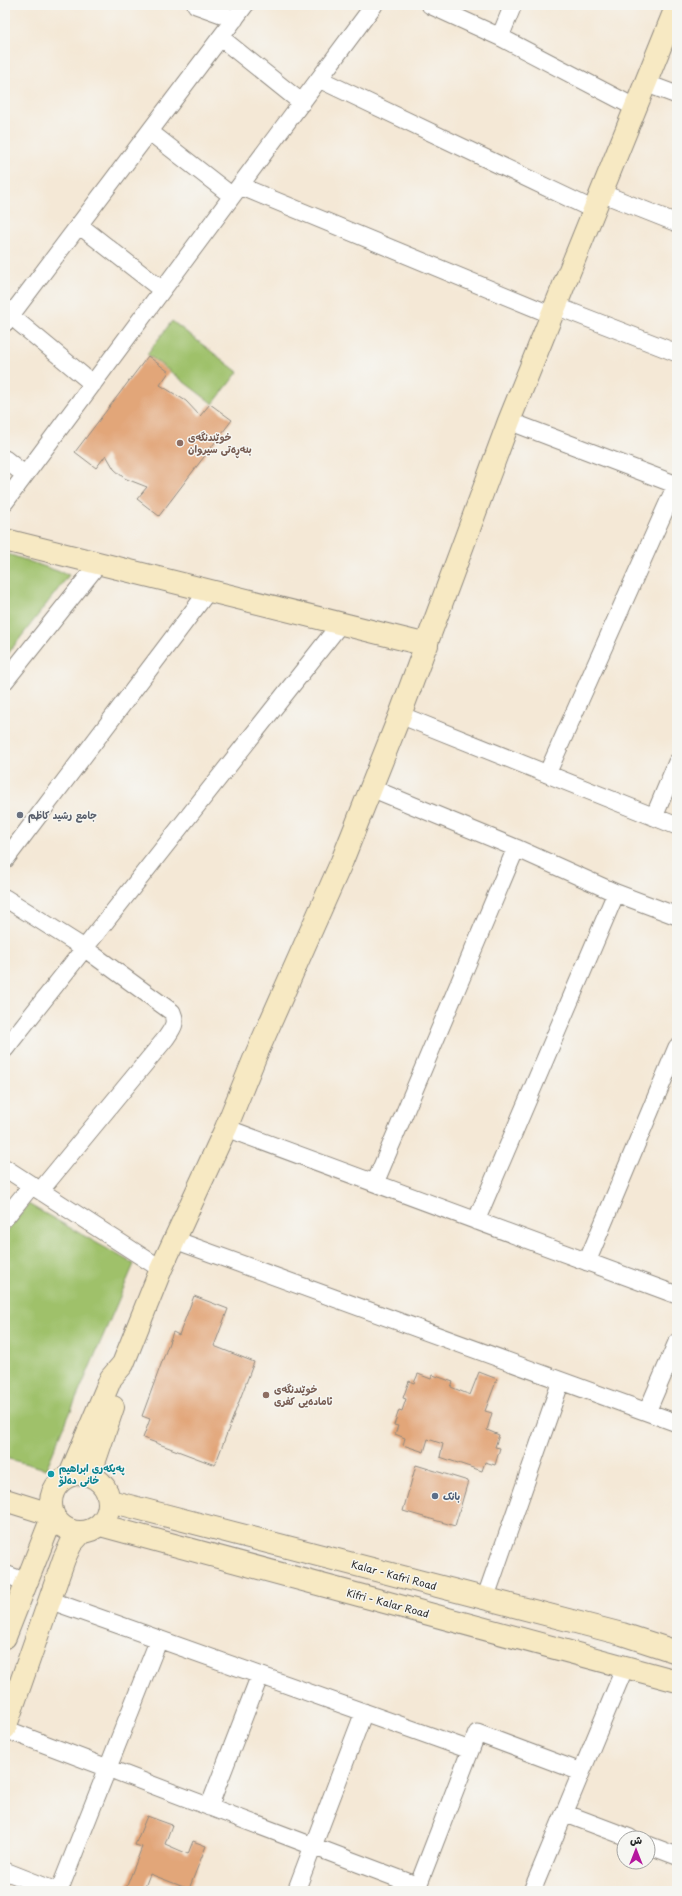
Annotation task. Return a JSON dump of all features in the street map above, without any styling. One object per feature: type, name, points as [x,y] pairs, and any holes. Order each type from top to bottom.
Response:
[{"type":"street","points":[[196,5],[235,19]]},
{"type":"street","points":[[93,384],[8,319],[245,5]]},
{"type":"street","points":[[5,502],[374,5]]},
{"type":"street","points":[[430,5],[500,37],[636,108]]},
{"type":"street","points":[[500,37],[513,5]]},
{"type":"street","points":[[80,1475],[111,1378],[123,1364],[161,1269],[226,1128],[372,788],[427,645],[509,421],[677,5]]},
{"type":"street","points":[[221,38],[302,102]]},
{"type":"street","points":[[319,79],[598,202],[677,223]]},
{"type":"street","points":[[645,83],[677,95]]},
{"type":"street","points":[[150,132],[236,191],[554,310],[677,353]]},
{"type":"street","points":[[79,225],[162,290]]},
{"type":"street","points":[[509,421],[677,485],[547,774]]},
{"type":"street","points":[[5,459],[25,475]]},
{"type":"street","points":[[5,540],[427,645]]},
{"type":"street","points":[[5,681],[10,666],[99,563]]},
{"type":"street","points":[[5,860],[209,590]]},
{"type":"street","points":[[5,1049],[342,623]]},
{"type":"street","points":[[400,715],[677,826]]},
{"type":"street","points":[[654,817],[677,762]]},
{"type":"street","points":[[372,788],[516,848],[616,893],[677,916]]},
{"type":"street","points":[[375,1183],[516,848]]},
{"type":"street","points":[[476,1221],[616,893]]},
{"type":"street","points":[[5,898],[84,948],[172,1012],[175,1018],[174,1026],[36,1188],[5,1218]]},
{"type":"street","points":[[587,1262],[677,1047]]},
{"type":"street","points":[[226,1128],[677,1295]]},
{"type":"street","points":[[5,1168],[161,1269]]},
{"type":"street","points":[[175,1240],[677,1423]]},
{"type":"street","points":[[647,1412],[677,1342]]},
{"type":"street","points":[[485,1599],[561,1381]]},
{"type":"street","points":[[5,1637],[53,1515],[51,1499],[53,1491],[58,1484],[80,1475],[104,1485],[110,1501],[107,1514],[91,1529],[71,1544],[67,1552],[5,1728],[313,1846],[417,1888],[477,1733],[581,1772]]},
{"type":"street","points":[[5,1500],[53,1515],[65,1528],[91,1529]]},
{"type":"street","name":"Kalar - Kafri Road","points":[[110,1501],[622,1634],[677,1652]]},
{"type":"street","name":"Kifri - Kalar Road","points":[[91,1529],[677,1681]]},
{"type":"street","points":[[5,1574],[26,1582]]},
{"type":"street","points":[[49,1600],[470,1750]]},
{"type":"street","points":[[59,1891],[160,1639]]},
{"type":"street","points":[[532,1891],[625,1667]]},
{"type":"street","points":[[209,1807],[260,1675]]},
{"type":"street","points":[[296,1891],[364,1712]]},
{"type":"street","points":[[564,1813],[616,1833]]},
{"type":"street","points":[[656,1848],[677,1856]]},
{"type":"street","points":[[5,1871],[56,1891]]},
{"type":"green space","points":[[172,321],[238,372],[213,404],[147,354]]},
{"type":"green space","points":[[5,553],[69,575],[7,655],[5,654]]},
{"type":"green space","points":[[28,1204],[134,1264],[46,1469],[5,1458],[5,1234]]},
{"type":"building","points":[[148,356],[169,372],[160,385],[186,401],[200,416],[210,404],[232,420],[159,516],[137,499],[147,487],[124,478],[114,469],[106,455],[96,468],[75,452]]},
{"type":"building","points":[[194,1296],[228,1309],[214,1346],[254,1362],[215,1465],[143,1438],[150,1419],[142,1416],[173,1332],[179,1335]]},
{"type":"building","points":[[479,1372],[497,1379],[485,1411],[492,1413],[487,1430],[499,1435],[495,1447],[500,1448],[495,1465],[485,1462],[482,1471],[440,1457],[443,1444],[428,1439],[424,1452],[403,1445],[405,1438],[395,1434],[398,1426],[394,1425],[399,1410],[402,1411],[406,1399],[403,1398],[409,1381],[414,1383],[418,1374],[431,1379],[433,1375],[453,1382],[451,1387],[470,1395]]},
{"type":"building","name":"بانک","points":[[416,1465],[468,1481],[455,1526],[403,1511]]},
{"type":"building","points":[[147,1816],[172,1825],[165,1844],[188,1854],[193,1841],[206,1846],[189,1889],[150,1874],[145,1887],[155,1891],[125,1891],[142,1847],[135,1845]]},
{"type":"place","name":"خوێندنگەی بنەڕەتی سیروان","points":[[180,443]]},
{"type":"place","name":"جامع رشيد كاظم","points":[[20,815]]},
{"type":"place","name":"خوێندنگەی ئامادەیی کفری","points":[[266,1395]]},
{"type":"place","name":"پەیکەری ابراهیم خانی دەلۆ","points":[[51,1474]]},
{"type":"place","name":"بانک","points":[[435,1496]]}]
